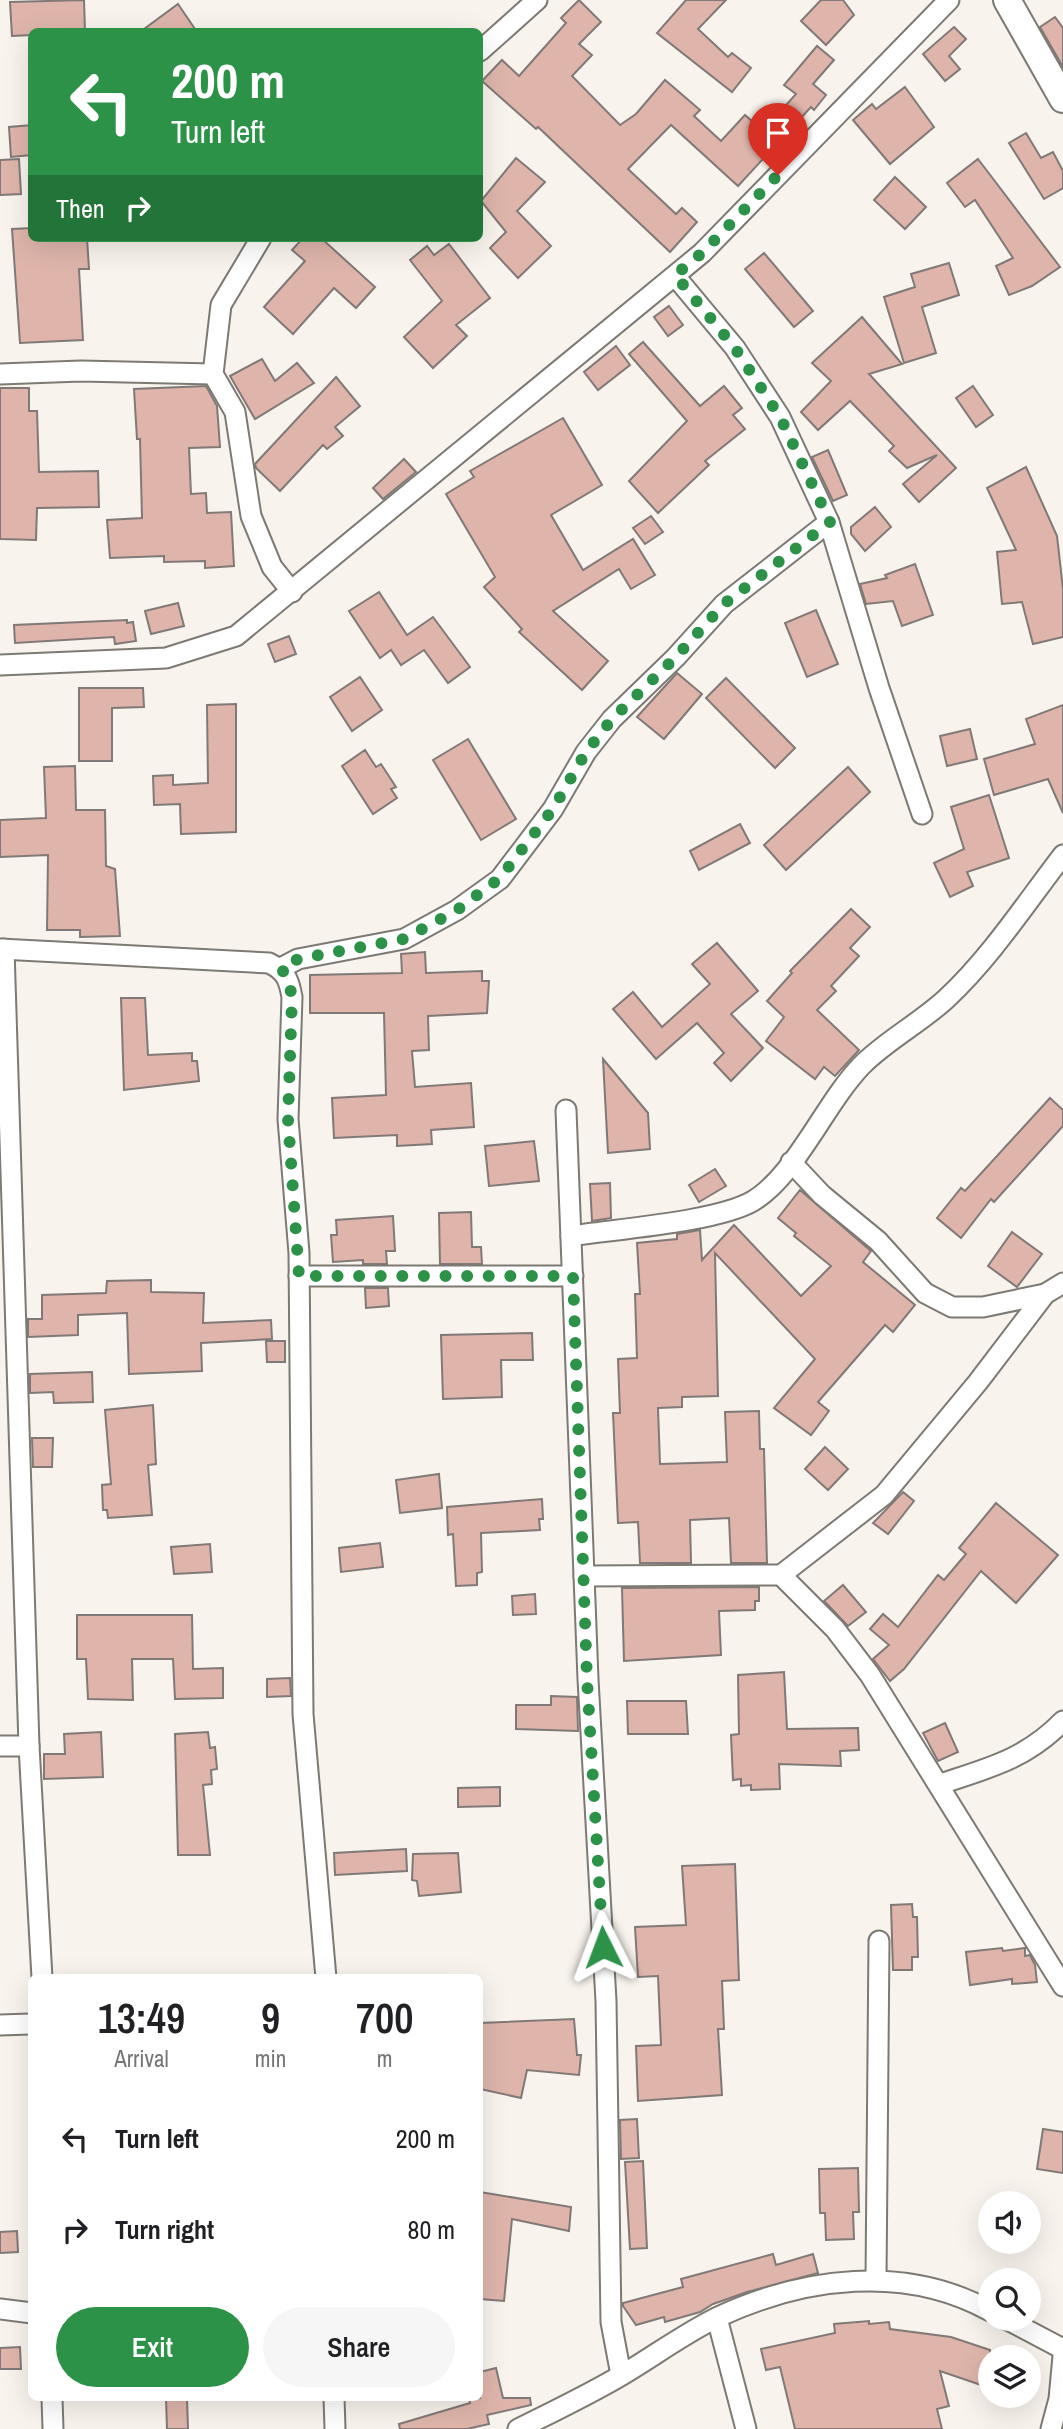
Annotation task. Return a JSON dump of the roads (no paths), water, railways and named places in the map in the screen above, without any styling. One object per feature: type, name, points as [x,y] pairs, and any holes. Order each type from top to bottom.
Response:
[{"type":"street","points":[[483,48],[537,0]]},
{"type":"street","points":[[0,665],[166,658],[236,636],[702,253],[949,0]]},
{"type":"street","points":[[1007,0],[1063,99]]},
{"type":"street","points":[[259,242],[221,305],[213,374],[235,412],[251,516],[272,567],[292,592]]},
{"type":"street","points":[[675,275],[735,348],[780,417],[830,522],[879,688],[922,814]]},
{"type":"street","points":[[0,374],[81,371],[213,374]]},
{"type":"street","points":[[281,968],[298,959],[404,939],[457,910],[500,878],[553,809],[586,752],[612,719],[676,657],[724,604],[830,522]]},
{"type":"street","points":[[571,1236],[719,1214],[752,1201],[775,1183],[823,1112],[862,1064],[944,1000],[971,973],[1063,855]]},
{"type":"street","points":[[42,1974],[29,1746],[2,949],[269,963],[281,968],[288,979],[292,997],[288,1119],[299,1276],[303,1713],[326,1974]]},
{"type":"street","points":[[566,1111],[584,1576],[606,2001],[611,2322],[621,2375]]},
{"type":"street","points":[[791,1162],[822,1195],[878,1241],[925,1293],[952,1307],[983,1307],[1045,1294],[1063,1283]]},
{"type":"street","points":[[299,1276],[573,1276]]},
{"type":"street","points":[[584,1576],[781,1574],[884,1495],[978,1382],[1045,1294]]},
{"type":"street","points":[[781,1574],[835,1629],[870,1675],[1063,1986]]},
{"type":"street","points":[[940,1784],[1011,1761],[1044,1741],[1063,1721]]},
{"type":"street","points":[[0,1746],[29,1746]]},
{"type":"street","points":[[876,2280],[879,1941]]},
{"type":"street","points":[[0,2025],[28,2025]]},
{"type":"street","points":[[518,2429],[621,2375],[717,2318],[811,2285],[876,2280],[925,2286],[978,2306]]},
{"type":"street","points":[[0,2309],[28,2312]]},
{"type":"street","points":[[717,2318],[746,2429]]},
{"type":"street","points":[[1029,2331],[1063,2349]]},
{"type":"street","points":[[1051,2429],[1059,2399],[1063,2356]]},
{"type":"street","points":[[52,2401],[53,2429]]},
{"type":"street","points":[[334,2401],[335,2429]]}]
